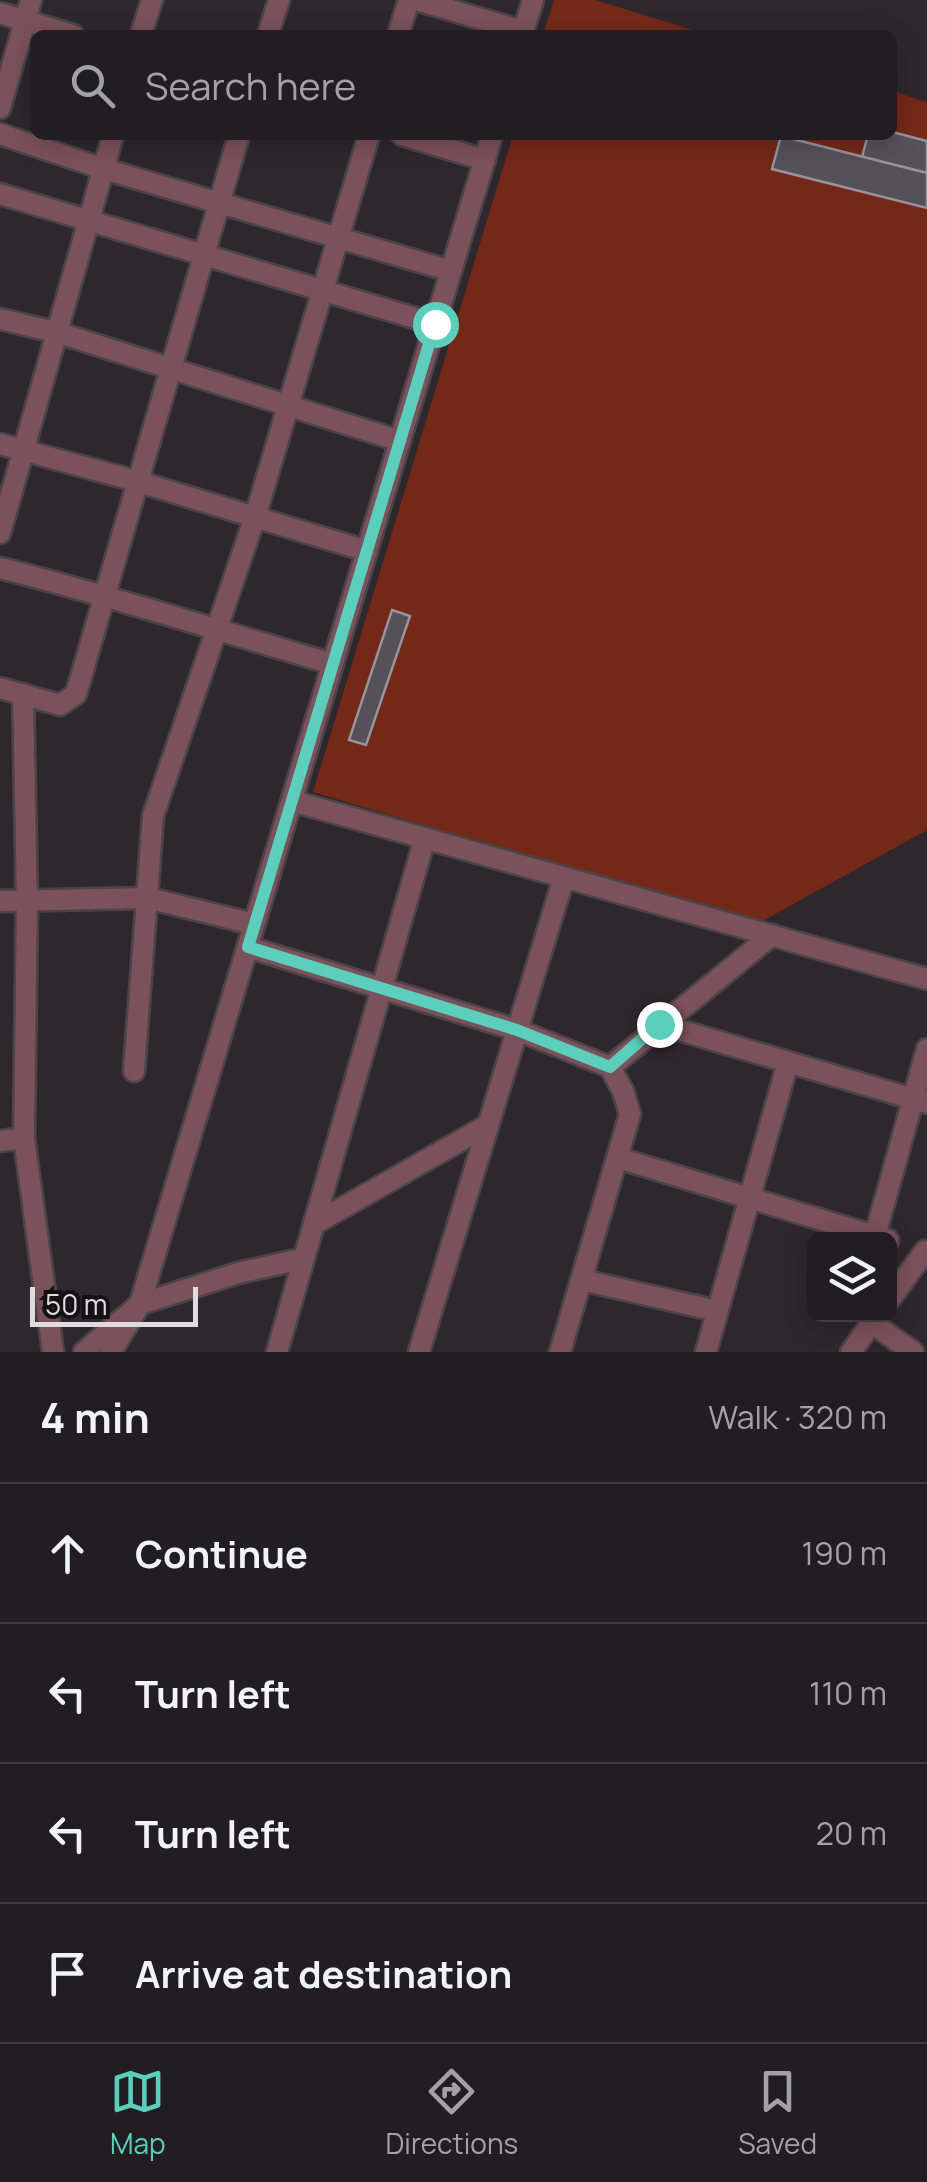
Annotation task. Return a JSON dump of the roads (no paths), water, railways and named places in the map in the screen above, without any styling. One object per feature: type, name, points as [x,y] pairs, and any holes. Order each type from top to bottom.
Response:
[{"type":"street","points":[[143,30],[152,0]]},
{"type":"street","points":[[270,30],[279,0]]},
{"type":"street","points":[[400,30],[409,0]]},
{"type":"street","points":[[416,0],[513,30]]},
{"type":"street","points":[[524,30],[533,0]]},
{"type":"street","points":[[0,108],[28,10]]},
{"type":"street","points":[[0,13],[28,10],[64,30]]},
{"type":"street","points":[[0,134],[451,271]]},
{"type":"street","points":[[0,533],[112,140]]},
{"type":"street","points":[[0,688],[60,704],[76,694],[238,140]]},
{"type":"street","points":[[134,1071],[153,816],[255,518],[367,140]]},
{"type":"street","points":[[418,140],[484,160]]},
{"type":"street","points":[[110,1352],[140,1304],[490,140]]},
{"type":"street","points":[[0,194],[435,324]]},
{"type":"street","points":[[0,319],[59,333],[400,442]]},
{"type":"street","points":[[0,444],[367,551]]},
{"type":"street","points":[[0,568],[103,593],[333,664]]},
{"type":"street","points":[[23,694],[27,902],[24,1138],[53,1352]]},
{"type":"street","points":[[292,801],[927,979]]},
{"type":"street","points":[[276,1352],[424,838]]},
{"type":"street","points":[[419,1352],[564,877]]},
{"type":"street","points":[[0,901],[148,898],[254,924]]},
{"type":"street","points":[[610,1067],[772,935]]},
{"type":"street","points":[[248,947],[517,1030],[610,1067],[624,1091],[630,1114],[560,1352]]},
{"type":"street","points":[[659,1024],[920,1101]]},
{"type":"street","points":[[886,1232],[920,1101],[927,1049]]},
{"type":"street","points":[[706,1352],[788,1062]]},
{"type":"street","points":[[314,1224],[488,1125]]},
{"type":"street","points":[[0,1142],[24,1138]]},
{"type":"street","points":[[618,1158],[864,1232]]},
{"type":"street","points":[[897,1242],[926,1251],[897,1290]]},
{"type":"street","points":[[84,1352],[140,1304],[238,1273],[301,1259]]},
{"type":"street","points":[[582,1280],[717,1311]]},
{"type":"street","points":[[851,1352],[873,1322]]},
{"type":"street","points":[[878,1322],[912,1352]]}]
